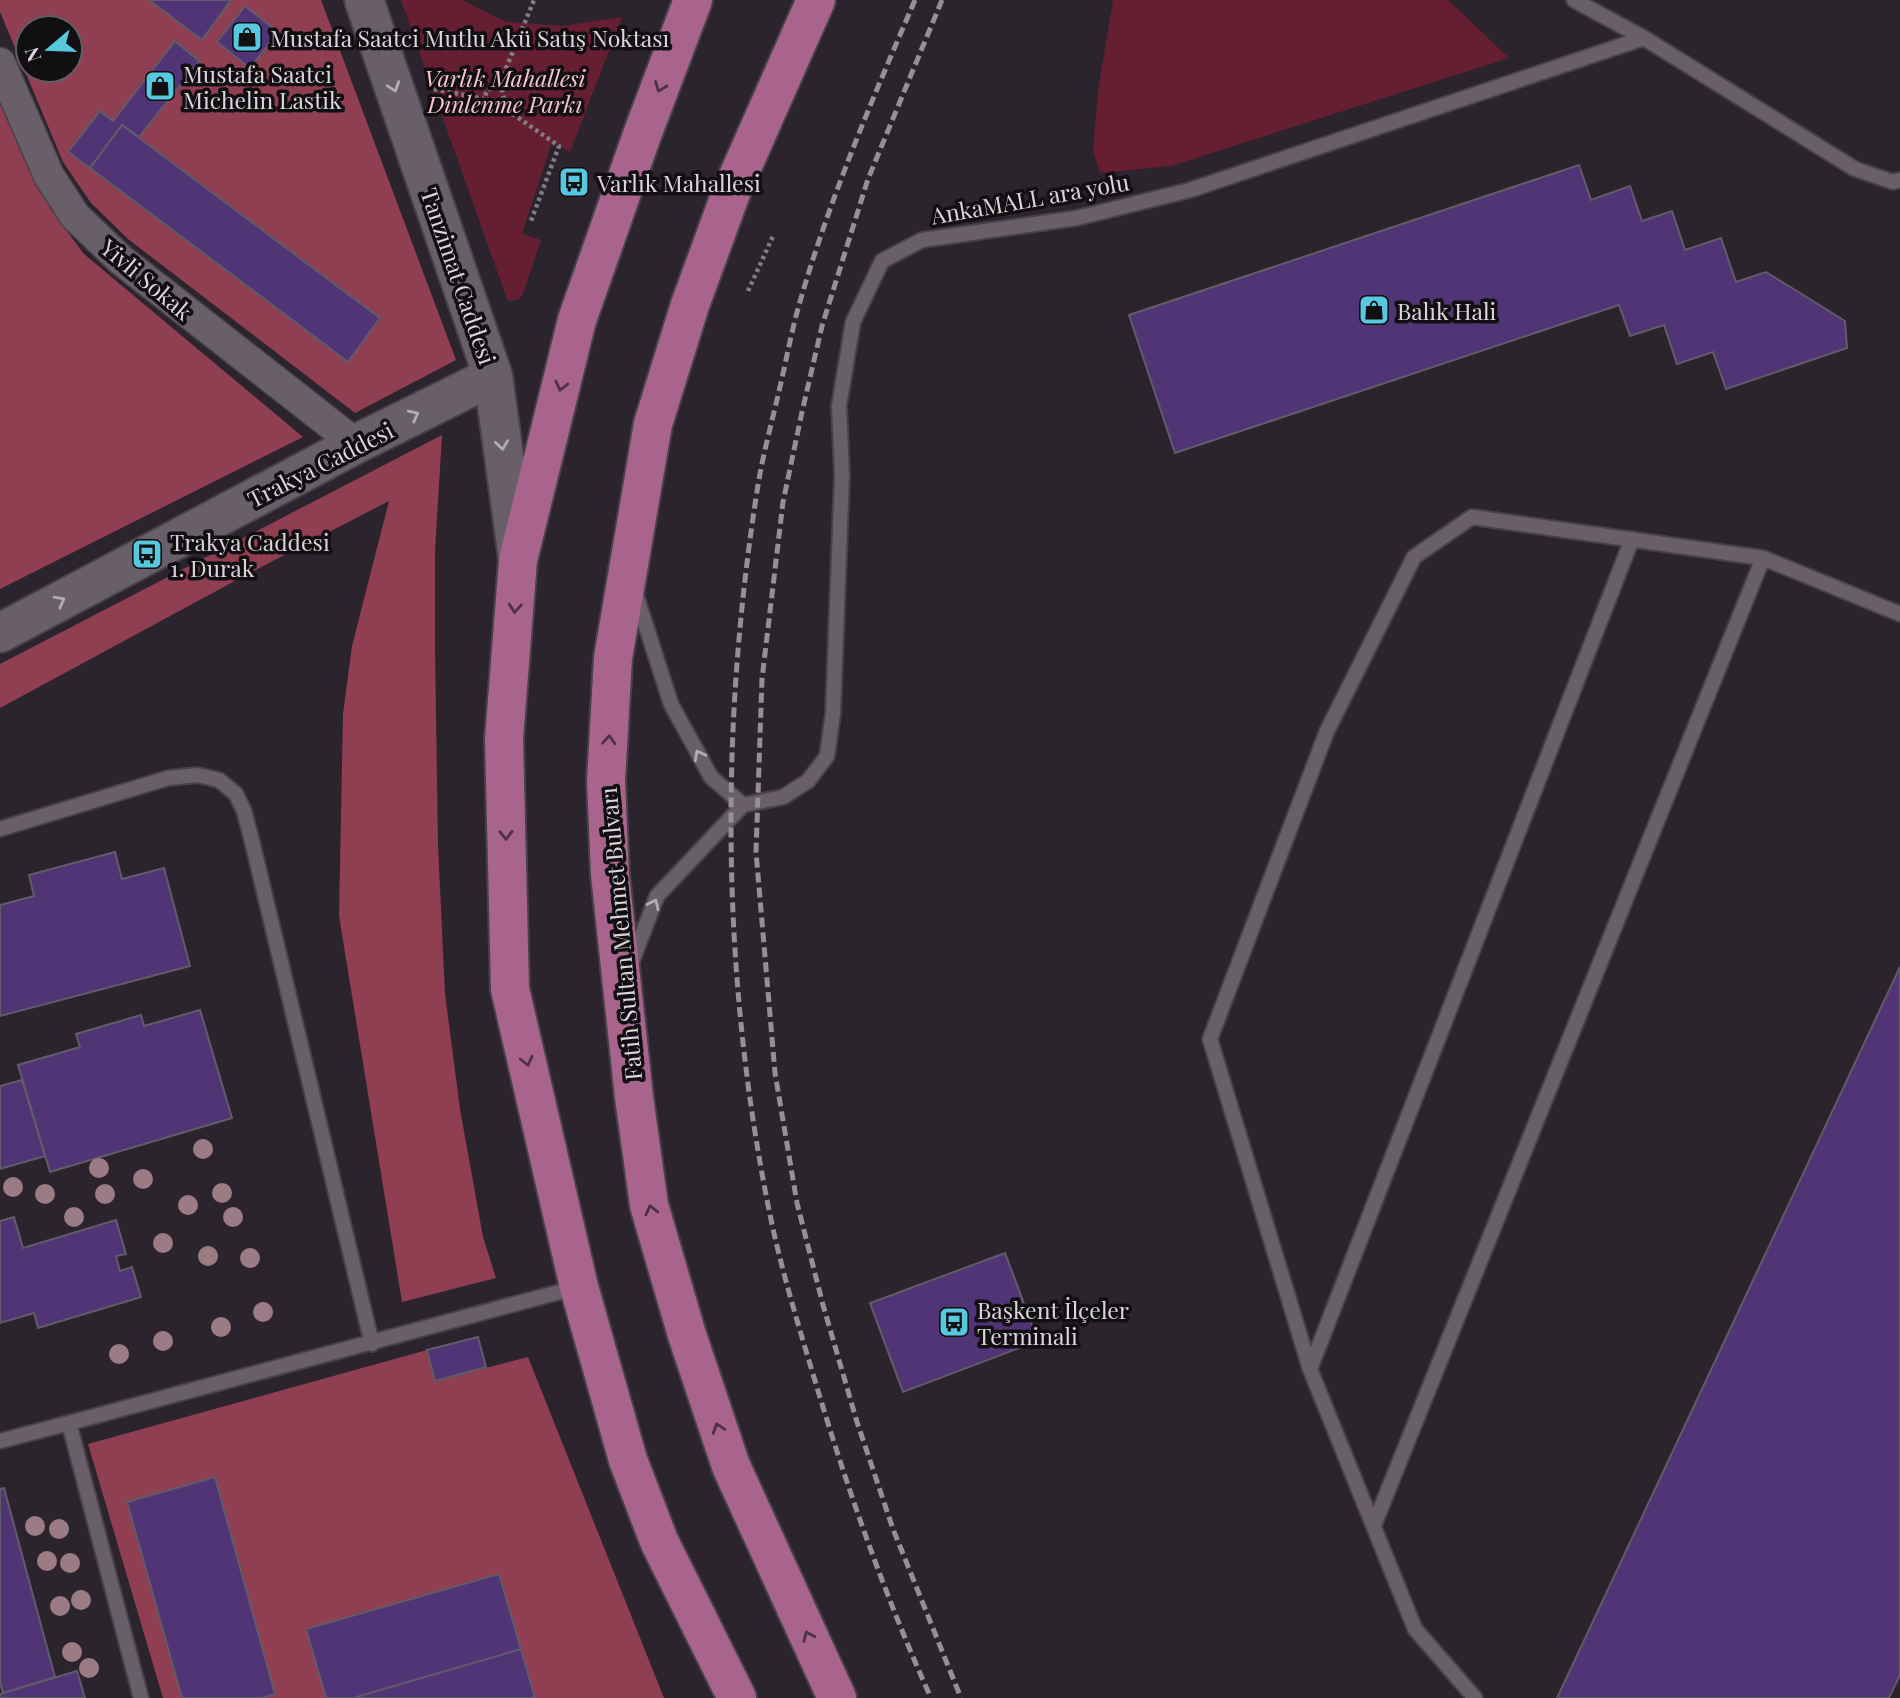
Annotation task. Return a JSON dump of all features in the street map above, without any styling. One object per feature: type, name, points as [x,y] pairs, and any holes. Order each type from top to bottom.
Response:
[{"type":"highway","points":[[693,0],[577,320],[518,560],[504,739],[510,989],[579,1287],[628,1460],[659,1541],[737,1698]]},
{"type":"highway","name":"Fatih Sultan Mehmet Bulvarı","points":[[816,0],[732,190],[690,304],[653,424],[613,658],[606,781],[610,874],[649,1205],[687,1335],[731,1466],[837,1698]]},
{"type":"main road","name":"Tanzimat Caddesi","points":[[363,0],[493,376],[518,560]]},
{"type":"main road","name":"Trakya Caddesi","points":[[0,633],[356,444],[493,376]]},
{"type":"street","name":"Yivli Sokak","points":[[0,63],[49,176],[75,216],[121,260],[356,444]]},
{"type":"lane","points":[[1574,0],[1644,38],[1855,169],[1893,182],[1900,180]]},
{"type":"lane","name":"AnkaMALL ara yolu","points":[[743,805],[783,797],[808,781],[827,756],[833,713],[842,475],[839,406],[853,322],[882,261],[922,240],[1077,218],[1189,190],[1644,38]]},
{"type":"lane","points":[[1475,1698],[1415,1629],[1310,1369],[1210,1039],[1327,731],[1414,557],[1472,517],[1763,558],[1900,614]]},
{"type":"lane","points":[[1310,1369],[1632,539]]},
{"type":"lane","points":[[1374,1525],[1763,558]]},
{"type":"lane","points":[[623,991],[657,896],[743,805],[711,777],[671,704],[628,569]]},
{"type":"lane","points":[[0,829],[168,778],[198,775],[219,780],[236,794],[244,811],[254,850],[372,1344]]},
{"type":"lane","points":[[0,1441],[579,1287]]},
{"type":"lane","points":[[69,1423],[141,1698]]},
{"type":"path","points":[[498,88],[534,0]]},
{"type":"path","points":[[392,80],[484,99],[491,106],[500,105],[559,146],[531,221]]},
{"type":"path","points":[[484,99],[487,90],[498,88],[504,96],[500,105]]},
{"type":"path","points":[[748,291],[774,234]]},
{"type":"green space","name":"Varlık Mahallesi Dinlenme Parkı","points":[[401,0],[462,0],[506,22],[562,26],[622,17],[570,152],[552,142],[522,234],[541,240],[519,299],[507,299]]},
{"type":"green space","points":[[1113,0],[1448,0],[1509,58],[1171,166],[1100,173],[1093,150],[1098,91]]},
{"type":"shaded area","points":[[0,0],[321,0],[456,360],[355,413],[128,239],[91,203],[63,162],[30,84],[84,84],[84,14],[14,14],[14,45],[0,12]]},
{"type":"shaded area","points":[[0,98],[50,208],[84,254],[303,437],[0,589]]},
{"type":"shaded area","points":[[442,435],[435,552],[435,648],[438,845],[445,994],[460,1109],[483,1237],[496,1278],[402,1302],[339,916],[343,714],[352,646],[389,501],[0,708],[0,664]]},
{"type":"shaded area","points":[[427,1350],[435,1381],[528,1357],[664,1698],[163,1698],[88,1444]]},
{"type":"building","points":[[149,0],[231,0],[202,40]]},
{"type":"building","name":"Mustafa Saatci Mutlu Akü Satış Noktası","points":[[245,6],[278,32],[250,68],[217,42]]},
{"type":"building","name":"Mustafa Saatci Michelin Lastik","points":[[175,41],[199,61],[139,137],[122,125],[90,168],[68,152],[100,111],[113,121]]},
{"type":"building","points":[[122,125],[380,318],[348,362],[90,168]]},
{"type":"building","name":"Balık Hali","points":[[1579,165],[1591,200],[1630,186],[1642,221],[1672,211],[1685,250],[1721,238],[1736,282],[1766,272],[1845,321],[1847,348],[1726,389],[1713,352],[1677,364],[1664,325],[1630,336],[1619,305],[1175,453],[1129,315]]},
{"type":"building","points":[[115,852],[122,879],[164,868],[190,966],[0,1016],[0,905],[34,896],[29,875]]},
{"type":"building","points":[[1900,967],[1900,1675],[1889,1698],[1557,1698]]},
{"type":"building","points":[[200,1010],[232,1118],[50,1172],[18,1065],[80,1047],[76,1034],[141,1015],[144,1026]]},
{"type":"building","points":[[22,1080],[45,1156],[0,1169],[0,1086]]},
{"type":"building","points":[[14,1217],[23,1248],[116,1220],[126,1254],[116,1256],[120,1271],[132,1267],[141,1297],[38,1328],[34,1313],[0,1323],[0,1221]]},
{"type":"building","name":"Başkent İlçeler Terminali","points":[[1005,1253],[1038,1341],[903,1392],[870,1303]]},
{"type":"building","points":[[478,1337],[486,1367],[435,1381],[427,1350]]},
{"type":"building","points":[[215,1477],[275,1694],[262,1698],[182,1698],[127,1502]]},
{"type":"building","points":[[4,1488],[55,1677],[3,1693],[0,1682],[0,1489]]},
{"type":"building","points":[[499,1574],[521,1649],[353,1698],[326,1698],[306,1629]]},
{"type":"building","points":[[521,1649],[535,1698],[353,1698]]},
{"type":"building","points":[[77,1671],[85,1698],[0,1698],[0,1694]]},
{"type":"railway","points":[[915,0],[852,151],[811,266],[793,326],[762,462],[737,665],[731,846],[741,1026],[753,1116],[778,1250],[816,1384],[854,1503],[898,1621],[931,1698]]},
{"type":"railway","points":[[942,0],[868,179],[822,326],[802,412],[783,502],[762,679],[756,852],[775,1073],[797,1203],[857,1422],[893,1529],[961,1698]]},
{"type":"place","name":"Mustafa Saatci Mutlu Akü Satış Noktası","points":[[247,37]]},
{"type":"place","name":"Mustafa Saatci Michelin Lastik","points":[[160,86]]},
{"type":"place","name":"Varlık Mahallesi","points":[[574,182]]},
{"type":"place","name":"Balık Hali","points":[[1374,310]]},
{"type":"place","name":"Trakya Caddesi 1. Durak","points":[[147,554]]},
{"type":"place","name":"Başkent İlçeler Terminali","points":[[954,1322]]}]
